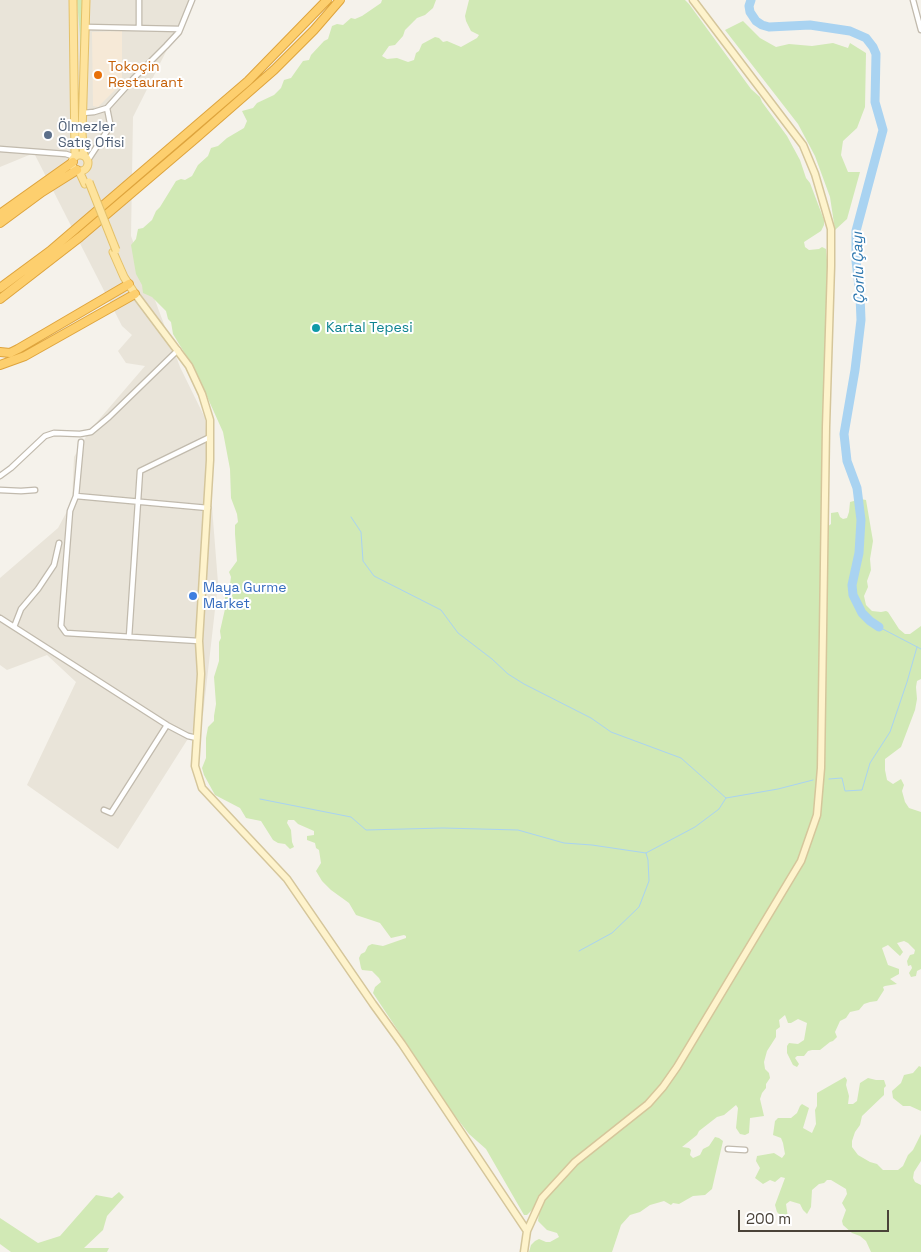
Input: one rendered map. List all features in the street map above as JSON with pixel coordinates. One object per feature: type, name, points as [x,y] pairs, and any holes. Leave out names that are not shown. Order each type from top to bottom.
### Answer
[{"type":"highway","points":[[0,288],[57,245],[248,81],[327,0]]},
{"type":"highway","points":[[0,299],[80,238],[266,76],[314,30],[340,0]]},
{"type":"highway","points":[[0,214],[74,160]]},
{"type":"highway","points":[[0,223],[42,192],[78,170]]},
{"type":"highway","points":[[0,284],[19,273]]},
{"type":"highway","points":[[0,305],[25,281]]},
{"type":"highway","points":[[0,352],[10,353],[18,349],[130,284]]},
{"type":"highway","points":[[0,365],[25,356],[135,294]]},
{"type":"main road","points":[[72,0],[74,167],[87,183],[135,294]]},
{"type":"main road","points":[[86,0],[82,140],[86,161],[87,183]]},
{"type":"main road","points":[[74,160],[79,155],[86,161]]},
{"type":"main road","points":[[78,170],[83,171],[86,161]]},
{"type":"street","points":[[139,0],[139,28]]},
{"type":"street","points":[[83,113],[107,108],[180,29],[192,0]]},
{"type":"street","points":[[524,1252],[526,1230],[542,1198],[575,1162],[648,1104],[672,1074],[801,861],[817,814],[820,768],[826,427],[832,266],[831,229],[815,174],[803,145],[692,0]]},
{"type":"street","points":[[913,0],[921,30]]},
{"type":"street","points":[[86,27],[180,29]]},
{"type":"street","points":[[86,161],[109,128],[107,108]]},
{"type":"street","points":[[0,149],[66,154],[74,160]]},
{"type":"street","points":[[135,294],[189,366],[202,394],[210,420],[208,508],[199,641],[201,674],[195,766],[202,788],[288,880],[402,1044],[526,1230]]},
{"type":"street","points":[[0,476],[45,436],[54,433],[80,434],[91,432],[178,350]]},
{"type":"street","points":[[129,637],[140,471],[210,437]]},
{"type":"street","points":[[81,442],[76,496],[70,511],[61,626],[66,633],[199,641]]},
{"type":"street","points":[[0,490],[35,490]]},
{"type":"street","points":[[76,496],[208,508]]},
{"type":"street","points":[[14,628],[20,609],[38,589],[54,565],[59,543]]},
{"type":"street","points":[[0,618],[167,724],[188,736],[197,738]]},
{"type":"street","points":[[104,810],[110,813],[167,724]]},
{"type":"street","points":[[728,1149],[745,1150]]},
{"type":"shaded area","points":[[0,0],[192,0],[133,117],[131,236],[180,367],[205,418],[218,583],[203,715],[118,849],[27,785],[76,682],[47,655],[7,670],[0,665],[0,578],[58,528],[72,502],[74,457],[90,430],[145,366],[126,363],[118,351],[132,335],[122,326],[34,153],[0,167]]},
{"type":"shaded area","points":[[122,31],[122,83],[98,107],[93,106],[92,32]]},
{"type":"green space","points":[[77,0],[83,0],[80,126],[80,36]]},
{"type":"green space","points":[[382,0],[436,0],[433,8],[425,15],[417,18],[405,30],[403,36],[395,45],[389,46],[382,56],[387,59],[397,58],[408,62],[414,60],[422,44],[435,37],[443,42],[447,41],[461,47],[477,38],[479,35],[471,31],[466,21],[465,16],[469,0],[685,0],[689,4],[751,89],[760,97],[787,136],[800,160],[824,220],[821,231],[804,242],[805,247],[809,250],[822,247],[826,249],[828,270],[829,291],[825,317],[827,330],[824,367],[826,375],[823,389],[823,463],[821,487],[823,525],[827,527],[831,524],[831,513],[838,512],[843,519],[847,518],[850,502],[861,499],[866,500],[873,541],[870,559],[871,570],[867,581],[868,587],[864,596],[866,605],[872,611],[888,612],[899,629],[905,634],[910,634],[921,626],[921,679],[917,681],[915,710],[901,747],[885,759],[885,770],[887,780],[893,784],[901,779],[904,785],[902,791],[905,802],[909,808],[921,812],[921,969],[917,971],[916,976],[911,977],[909,973],[912,968],[911,965],[908,966],[907,961],[910,955],[914,954],[915,950],[908,943],[904,941],[897,943],[903,952],[900,956],[888,945],[882,948],[888,965],[899,969],[899,974],[890,979],[897,984],[883,987],[884,990],[877,1001],[864,1004],[859,1010],[850,1012],[846,1018],[840,1021],[835,1032],[837,1037],[820,1050],[808,1051],[804,1056],[797,1056],[795,1058],[799,1064],[797,1067],[793,1065],[787,1053],[787,1046],[789,1043],[798,1044],[804,1040],[807,1023],[798,1019],[788,1023],[785,1015],[779,1020],[780,1027],[776,1030],[776,1037],[767,1051],[764,1062],[765,1069],[769,1073],[770,1078],[760,1099],[764,1116],[750,1118],[749,1133],[745,1135],[740,1134],[736,1128],[738,1108],[736,1105],[699,1131],[697,1135],[682,1147],[691,1150],[690,1155],[693,1158],[700,1155],[703,1149],[709,1146],[715,1137],[723,1141],[712,1189],[705,1195],[693,1196],[679,1204],[673,1203],[671,1205],[664,1201],[650,1205],[640,1212],[630,1215],[621,1225],[612,1252],[529,1252],[531,1245],[535,1241],[539,1239],[550,1242],[559,1237],[557,1233],[547,1230],[538,1221],[540,1206],[535,1207],[527,1215],[524,1215],[486,1149],[469,1134],[452,1112],[373,993],[375,987],[381,982],[379,978],[372,971],[362,970],[361,968],[359,958],[368,946],[372,944],[383,946],[406,938],[406,936],[391,938],[380,923],[356,915],[349,903],[322,881],[316,871],[321,863],[319,850],[316,848],[315,843],[307,840],[307,836],[314,835],[314,831],[298,824],[294,820],[288,820],[287,823],[291,830],[294,847],[290,849],[285,844],[278,843],[273,840],[261,821],[246,818],[240,808],[215,795],[202,768],[206,758],[208,727],[214,721],[216,704],[214,677],[219,661],[220,631],[225,609],[225,597],[229,591],[231,577],[229,572],[237,561],[235,525],[238,522],[237,514],[231,498],[230,469],[223,432],[196,372],[173,334],[171,322],[166,311],[152,297],[143,293],[142,285],[136,274],[131,245],[136,239],[138,229],[143,228],[152,220],[176,181],[185,180],[192,176],[198,165],[208,156],[211,148],[218,146],[244,128],[247,121],[242,111],[253,108],[257,103],[274,95],[281,88],[284,80],[291,78],[303,61],[309,60],[311,55],[328,39],[332,26],[337,24],[343,25],[351,18],[355,19],[362,16],[381,3]]},
{"type":"green space","points":[[743,21],[760,38],[776,47],[789,44],[812,46],[833,43],[848,48],[850,43],[866,53],[865,107],[857,128],[843,141],[841,155],[848,172],[860,172],[847,219],[835,230],[830,197],[815,156],[798,124],[725,30]]},
{"type":"green space","points":[[919,1066],[921,1067],[921,1111],[910,1106],[903,1106],[893,1098],[892,1091],[901,1083],[904,1075],[913,1073]]},
{"type":"green space","points":[[845,1077],[849,1096],[848,1104],[853,1104],[857,1101],[860,1083],[868,1078],[884,1080],[886,1086],[884,1088],[884,1095],[862,1116],[860,1125],[855,1132],[852,1147],[858,1155],[877,1164],[883,1170],[898,1170],[903,1166],[921,1134],[921,1161],[914,1172],[913,1178],[915,1182],[921,1185],[921,1252],[871,1252],[866,1241],[843,1225],[842,1221],[846,1210],[842,1203],[847,1194],[846,1189],[831,1180],[819,1184],[812,1190],[811,1207],[807,1214],[800,1204],[790,1201],[786,1204],[788,1218],[785,1220],[777,1212],[775,1205],[785,1178],[781,1177],[775,1182],[770,1180],[763,1184],[755,1178],[760,1168],[756,1161],[757,1156],[774,1153],[782,1158],[785,1154],[781,1138],[773,1135],[775,1121],[778,1118],[791,1118],[797,1113],[802,1104],[809,1108],[803,1128],[812,1133],[816,1124],[817,1093]]},
{"type":"green space","points":[[119,1192],[124,1197],[107,1216],[103,1230],[84,1248],[109,1248],[107,1252],[11,1252],[0,1244],[0,1218],[38,1243],[60,1236],[96,1195],[112,1198]]},
{"type":"waterway","name":"Çorlu Çayı","points":[[751,0],[750,12],[756,21],[762,25],[769,27],[810,25],[850,31],[866,38],[876,54],[875,102],[883,130],[856,231],[856,261],[861,320],[844,434],[847,461],[857,488],[861,520],[859,553],[852,585],[853,595],[862,613],[879,627]]},
{"type":"waterway","points":[[351,517],[361,532],[363,561],[374,576],[441,610],[458,633],[508,674],[524,684],[591,718],[611,732],[681,758],[726,798],[778,789],[813,780]]},
{"type":"waterway","points":[[879,627],[921,649]]},
{"type":"waterway","points":[[829,779],[842,778],[845,791],[862,790],[870,763],[890,732],[917,647]]},
{"type":"waterway","points":[[260,799],[351,817],[366,830],[443,828],[518,830],[564,843],[646,853],[695,827],[719,809],[726,798]]},
{"type":"waterway","points":[[579,951],[612,933],[639,907],[649,881],[646,853]]},
{"type":"place","name":"Tokoçin Restaurant","points":[[98,75]]},
{"type":"place","name":"Ölmezler Satış Ofisi","points":[[48,135]]},
{"type":"place","name":"Kartal Tepesi","points":[[316,328]]},
{"type":"place","name":"Maya Gurme Market","points":[[193,596]]}]
